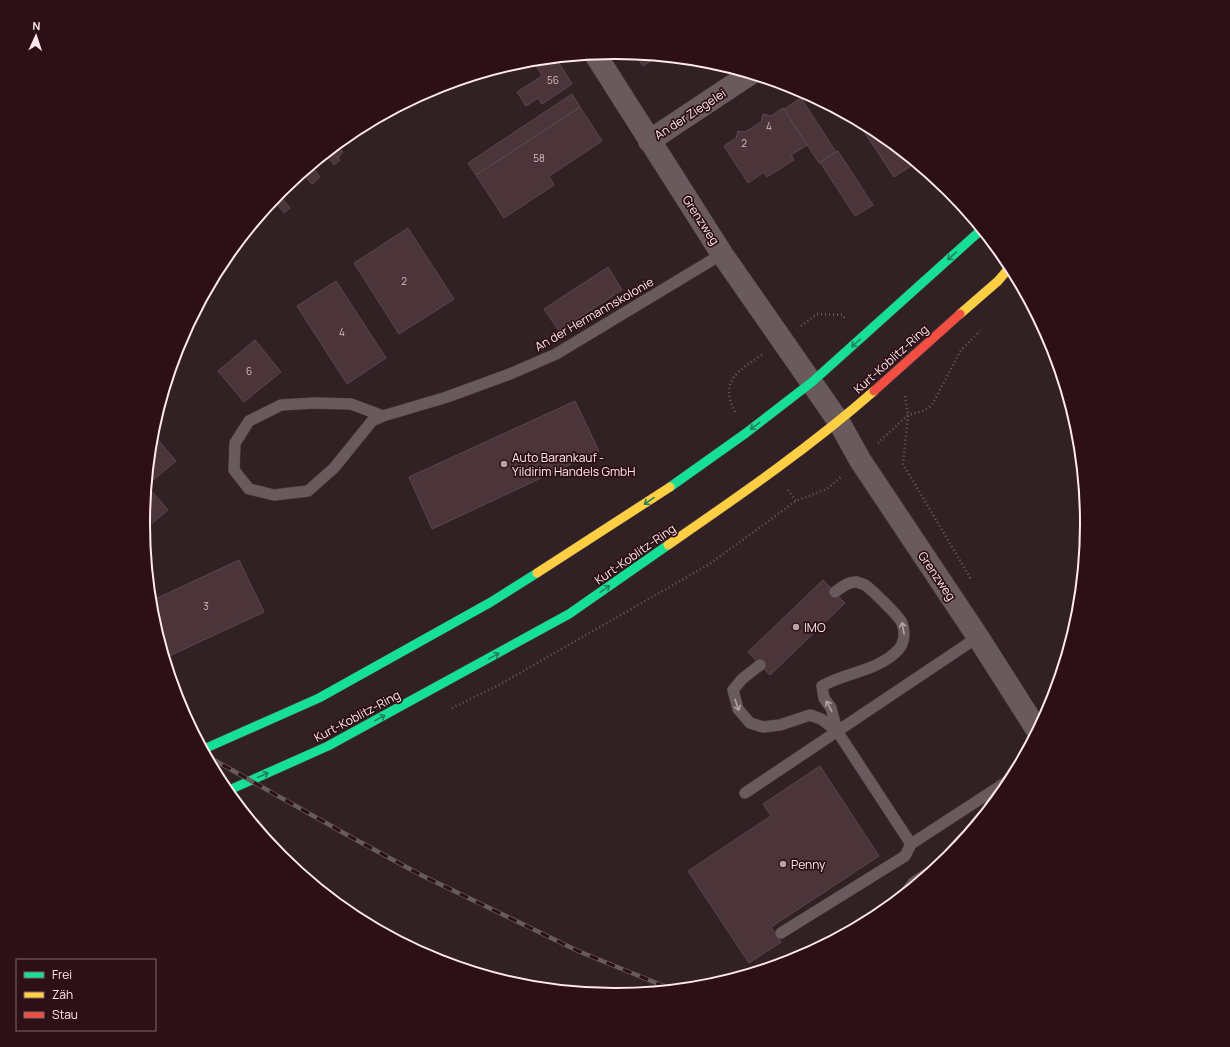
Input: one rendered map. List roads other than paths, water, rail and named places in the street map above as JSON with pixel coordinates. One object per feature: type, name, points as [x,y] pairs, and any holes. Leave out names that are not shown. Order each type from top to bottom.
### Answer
[{"type":"main road","points":[[208,747],[319,698],[491,602],[644,505],[812,382],[977,233]]},
{"type":"main road","name":"Kurt-Koblitz-Ring","points":[[233,788],[328,746],[568,614],[775,471],[838,422],[998,281],[1005,272]]},
{"type":"street","name":"Grenzweg","points":[[598,60],[722,254],[812,382],[860,460],[978,637],[1034,725]]},
{"type":"street","name":"An der Ziegelei","points":[[649,141],[744,78]]},
{"type":"lane","name":"An der Hermannskolonie","points":[[383,416],[351,404],[315,403],[281,405],[249,421],[235,443],[234,470],[249,489],[274,495],[308,491],[334,468],[372,421],[383,416],[447,397],[510,374],[556,354],[722,254]]},
{"type":"lane","points":[[835,592],[846,584],[855,582],[865,585],[901,621],[904,631],[903,642],[898,649],[882,661],[862,672],[833,680],[822,686],[824,698],[831,708],[837,731],[911,844]]},
{"type":"lane","points":[[745,793],[978,637]]},
{"type":"lane","points":[[760,665],[742,679],[733,690],[738,709],[750,723],[763,727],[780,725],[810,715],[821,719],[837,731]]},
{"type":"lane","points":[[781,933],[905,856],[911,844],[997,787]]},
{"type":"railway","points":[[216,761],[421,875],[578,951],[662,985]]},
{"type":"place","name":"Auto Barankauf - Yildirim Handels GmbH","points":[[504,464]]},
{"type":"place","name":"IMO","points":[[796,627]]},
{"type":"place","name":"Penny","points":[[783,864]]}]
